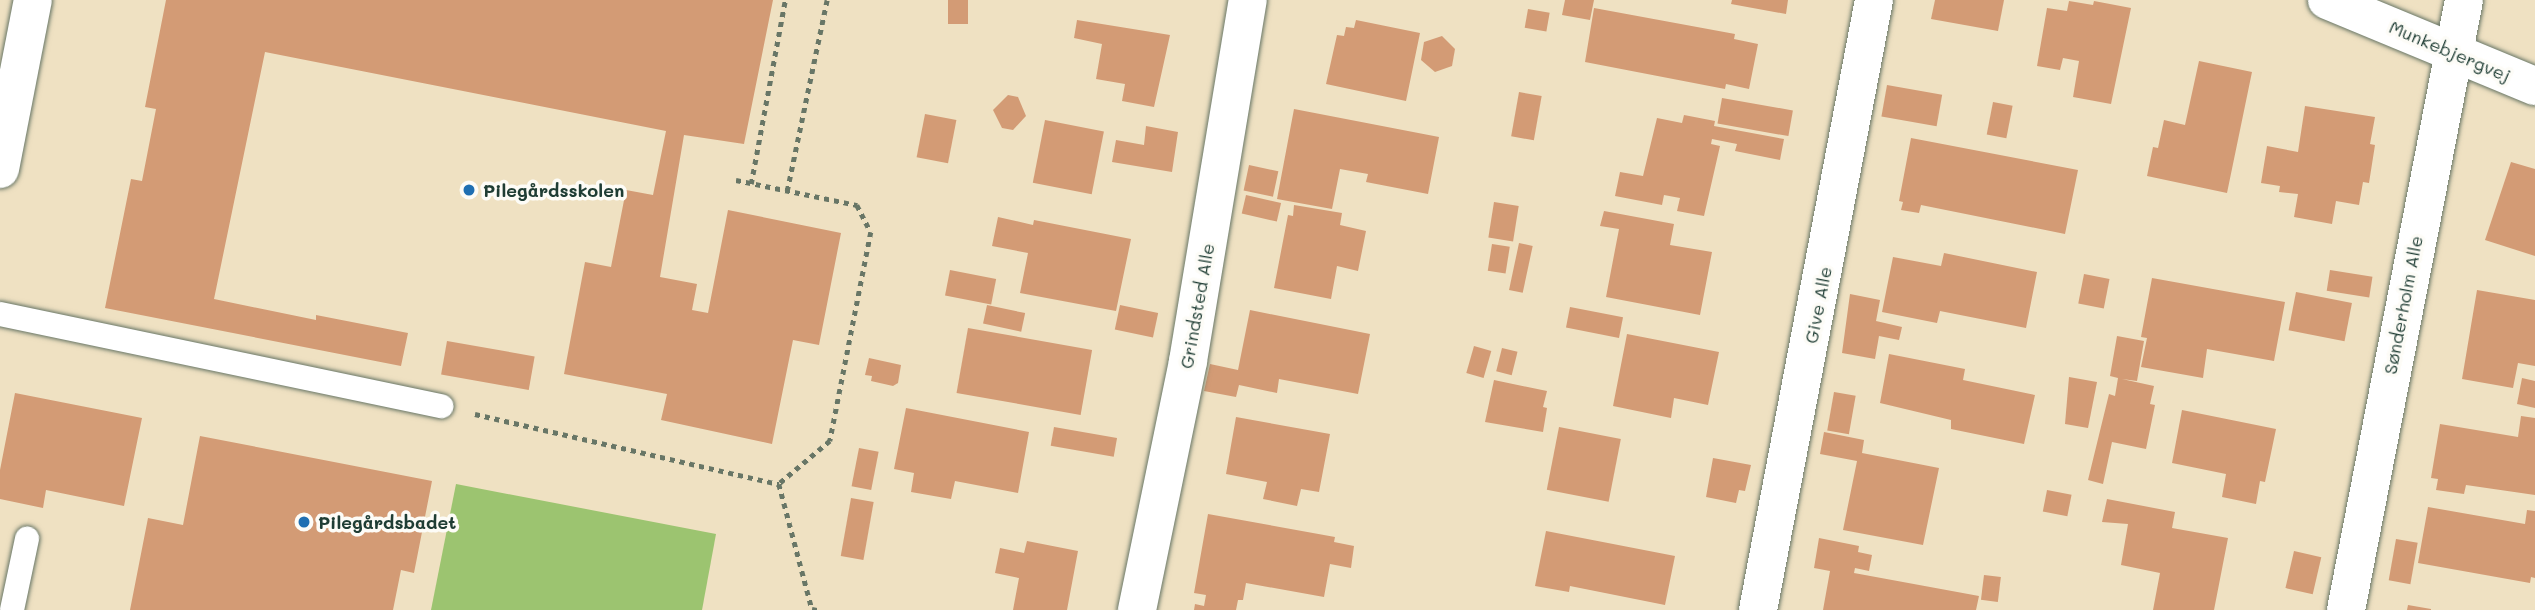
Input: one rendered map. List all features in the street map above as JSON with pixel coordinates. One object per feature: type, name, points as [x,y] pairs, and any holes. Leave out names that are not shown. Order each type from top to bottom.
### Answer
[{"type":"street","points":[[0,169],[33,0]]},
{"type":"street","name":"Grindsted Alle","points":[[1137,610],[1188,361],[1248,0]]},
{"type":"street","name":"Give Alle","points":[[1758,610],[1874,0]]},
{"type":"street","name":"Munkebjergvej","points":[[2327,0],[2535,86]]},
{"type":"street","name":"Sønderholm Alle","points":[[2346,610],[2451,50],[2463,0]]},
{"type":"lane","points":[[0,314],[443,407]]},
{"type":"lane","points":[[12,610],[26,538]]},
{"type":"path","points":[[751,184],[785,0]]},
{"type":"path","points":[[787,191],[827,0]]},
{"type":"path","points":[[736,180],[858,205],[871,232],[830,441],[779,484]]},
{"type":"path","points":[[443,407],[779,484]]},
{"type":"path","points":[[779,484],[812,609],[817,610]]},
{"type":"green space","points":[[456,484],[716,534],[702,610],[431,610]]},
{"type":"building","points":[[166,0],[773,0],[744,144],[684,135],[660,277],[697,284],[692,310],[708,313],[728,210],[841,233],[819,345],[793,340],[772,444],[661,420],[667,394],[564,374],[585,262],[611,267],[626,190],[653,195],[666,131],[265,52],[214,299],[316,320],[316,315],[408,333],[401,366],[105,308],[131,179],[142,181],[156,109],[145,107]]},
{"type":"building","points":[[948,0],[968,0],[968,24],[948,24]]},
{"type":"building","points":[[1565,0],[1594,0],[1590,20],[1562,15]]},
{"type":"building","points":[[1732,0],[1788,0],[1786,14],[1731,4]]},
{"type":"building","points":[[1935,0],[2004,0],[1998,31],[1931,19]]},
{"type":"building","points":[[2069,1],[2093,5],[2094,1],[2131,8],[2111,104],[2073,97],[2079,61],[2063,58],[2060,70],[2037,66],[2047,8],[2067,11]]},
{"type":"building","points":[[1594,8],[1735,34],[1734,39],[1758,44],[1749,89],[1726,84],[1725,89],[1585,62]]},
{"type":"building","points":[[1528,9],[1550,13],[1546,32],[1525,28]]},
{"type":"building","points":[[1077,20],[1170,35],[1154,107],[1122,101],[1125,84],[1096,79],[1102,44],[1074,38]]},
{"type":"building","points":[[1356,20],[1420,33],[1406,101],[1326,84],[1337,35],[1344,36],[1346,27],[1354,28]]},
{"type":"building","points":[[1442,36],[1455,49],[1452,66],[1435,72],[1421,60],[1424,42]]},
{"type":"building","points":[[2199,61],[2252,72],[2227,193],[2147,176],[2153,147],[2158,148],[2164,120],[2185,125]]},
{"type":"building","points":[[1887,85],[1942,95],[1937,126],[1881,117]]},
{"type":"building","points":[[1519,92],[1542,96],[1534,140],[1511,136]]},
{"type":"building","points":[[1008,95],[1018,97],[1026,116],[1013,130],[1002,128],[993,110]]},
{"type":"building","points":[[1722,98],[1793,111],[1788,136],[1717,124]]},
{"type":"building","points":[[1993,102],[2013,106],[2006,138],[1987,134]]},
{"type":"building","points":[[2305,106],[2375,117],[2370,144],[2375,145],[2369,183],[2363,182],[2359,205],[2336,201],[2332,224],[2294,217],[2298,194],[2279,192],[2280,186],[2261,183],[2267,146],[2298,152]]},
{"type":"building","points":[[1294,109],[1439,137],[1428,194],[1366,182],[1368,174],[1340,169],[1332,209],[1277,199]]},
{"type":"building","points":[[925,114],[956,120],[948,163],[917,157]]},
{"type":"building","points":[[1684,115],[1715,121],[1714,126],[1784,139],[1780,160],[1735,151],[1737,144],[1712,139],[1711,144],[1720,146],[1704,216],[1677,211],[1680,198],[1664,195],[1662,205],[1615,196],[1620,172],[1643,176],[1657,118],[1682,123]]},
{"type":"building","points":[[1045,120],[1104,131],[1092,194],[1033,183]]},
{"type":"building","points":[[1146,126],[1178,132],[1172,172],[1112,162],[1116,140],[1144,145]]},
{"type":"building","points":[[1911,138],[2078,170],[2065,234],[1921,205],[1919,213],[1901,210],[1903,202],[1899,201]]},
{"type":"building","points":[[2511,162],[2535,169],[2535,256],[2485,240]]},
{"type":"building","points":[[1249,165],[1278,171],[1273,197],[1244,190]]},
{"type":"building","points":[[1246,195],[1281,203],[1277,222],[1242,214]]},
{"type":"building","points":[[1494,202],[1519,206],[1513,241],[1488,238]]},
{"type":"building","points":[[1294,205],[1342,213],[1340,225],[1366,231],[1358,271],[1337,266],[1331,299],[1274,288],[1288,215],[1293,216]]},
{"type":"building","points":[[1604,211],[1674,224],[1670,245],[1712,252],[1700,315],[1606,297],[1619,229],[1600,226]]},
{"type":"building","points":[[998,217],[1033,225],[1034,220],[1131,239],[1116,311],[1020,293],[1028,253],[992,246]]},
{"type":"building","points":[[1519,243],[1533,246],[1523,293],[1509,290]]},
{"type":"building","points":[[1492,244],[1510,247],[1506,273],[1488,271]]},
{"type":"building","points":[[1944,253],[2037,272],[2026,328],[1940,311],[1937,323],[1882,312],[1893,257],[1941,266]]},
{"type":"building","points":[[950,270],[996,279],[991,304],[945,296]]},
{"type":"building","points":[[2330,270],[2372,277],[2369,297],[2327,291]]},
{"type":"building","points":[[2084,274],[2110,279],[2104,308],[2078,303]]},
{"type":"building","points":[[2152,278],[2285,302],[2274,361],[2207,349],[2203,378],[2141,367],[2147,338],[2141,337]]},
{"type":"building","points":[[2477,290],[2535,300],[2535,366],[2518,363],[2513,388],[2462,379]]},
{"type":"building","points":[[2296,292],[2352,303],[2345,341],[2289,330]]},
{"type":"building","points":[[1850,294],[1880,300],[1876,321],[1902,327],[1899,340],[1879,336],[1875,359],[1842,353]]},
{"type":"building","points":[[987,305],[1025,313],[1021,332],[983,324]]},
{"type":"building","points":[[1120,305],[1158,313],[1153,338],[1115,329]]},
{"type":"building","points":[[1570,307],[1623,317],[1619,338],[1566,328]]},
{"type":"building","points":[[1250,310],[1370,334],[1358,394],[1279,379],[1277,393],[1239,385],[1236,397],[1204,391],[1210,364],[1238,370]]},
{"type":"building","points":[[968,328],[1092,350],[1081,415],[957,393]]},
{"type":"building","points":[[1627,334],[1719,352],[1708,405],[1674,398],[1671,418],[1613,406]]},
{"type":"building","points":[[2117,336],[2144,341],[2137,381],[2122,379],[2154,386],[2150,404],[2155,405],[2146,449],[2112,442],[2103,484],[2088,480],[2109,394],[2115,396],[2118,378],[2110,376]]},
{"type":"building","points":[[447,341],[535,356],[529,390],[441,374]]},
{"type":"building","points":[[1474,346],[1491,351],[1484,378],[1466,373]]},
{"type":"building","points":[[1502,348],[1518,352],[1512,375],[1496,371]]},
{"type":"building","points":[[1889,354],[1965,369],[1963,380],[2035,395],[2024,444],[1951,429],[1951,420],[1880,403]]},
{"type":"building","points":[[869,358],[901,365],[898,383],[893,386],[871,381],[872,376],[865,375]]},
{"type":"building","points":[[2069,377],[2097,382],[2088,428],[2065,424]]},
{"type":"building","points":[[2522,378],[2535,381],[2535,408],[2517,404]]},
{"type":"building","points":[[1494,380],[1547,391],[1543,407],[1547,408],[1543,432],[1485,422]]},
{"type":"building","points":[[1834,392],[1856,396],[1849,434],[1827,430]]},
{"type":"building","points":[[15,393],[142,418],[124,506],[46,490],[43,508],[0,499],[0,470]]},
{"type":"building","points":[[906,408],[1029,432],[1018,493],[955,481],[951,499],[911,492],[914,473],[894,469]]},
{"type":"building","points":[[2182,410],[2276,429],[2265,482],[2260,481],[2256,504],[2222,497],[2226,474],[2172,463]]},
{"type":"building","points":[[2521,416],[2535,418],[2535,495],[2466,485],[2464,494],[2436,490],[2438,479],[2431,478],[2440,424],[2518,437]]},
{"type":"building","points":[[1236,417],[1330,434],[1319,492],[1301,489],[1297,506],[1263,499],[1267,482],[1226,474]]},
{"type":"building","points":[[1054,427],[1117,438],[1114,457],[1051,446]]},
{"type":"building","points":[[1559,427],[1621,439],[1609,502],[1547,490]]},
{"type":"building","points":[[1824,432],[1864,440],[1862,453],[1939,468],[1923,545],[1843,530],[1857,461],[1820,454]]},
{"type":"building","name":"Pilegårdsbadet","points":[[200,436],[432,481],[414,573],[401,570],[393,610],[130,610],[148,518],[183,525]]},
{"type":"building","points":[[859,448],[879,452],[871,490],[852,486]]},
{"type":"building","points":[[1713,458],[1751,465],[1745,491],[1739,490],[1736,503],[1706,497]]},
{"type":"building","points":[[2047,490],[2072,495],[2067,516],[2043,512]]},
{"type":"building","points":[[851,498],[874,502],[863,560],[841,556]]},
{"type":"building","points":[[2107,499],[2175,512],[2172,528],[2228,538],[2214,610],[2153,610],[2160,573],[2121,565],[2128,524],[2102,522]]},
{"type":"building","points":[[2428,507],[2525,524],[2527,510],[2535,511],[2535,578],[2531,577],[2530,583],[2418,563]]},
{"type":"building","points":[[1208,514],[1335,537],[1334,542],[1354,546],[1351,568],[1330,564],[1324,597],[1246,583],[1243,600],[1238,600],[1236,610],[1194,610],[1195,604],[1204,606],[1206,595],[1194,593]]},
{"type":"building","points":[[1546,531],[1675,556],[1665,605],[1570,586],[1569,592],[1535,586]]},
{"type":"building","points":[[1819,538],[1859,546],[1858,552],[1872,555],[1869,571],[1855,568],[1854,573],[1979,596],[1976,610],[1823,610],[1830,571],[1814,568]]},
{"type":"building","points":[[2396,539],[2418,543],[2410,584],[2389,580]]},
{"type":"building","points":[[1027,541],[1078,551],[1067,610],[1013,610],[1019,578],[995,573],[1000,548],[1024,553]]},
{"type":"building","points":[[2294,551],[2321,557],[2313,594],[2285,588]]},
{"type":"building","points":[[1984,575],[2001,577],[1998,602],[1981,600]]},
{"type":"building","points":[[2408,605],[2431,609],[2431,610],[2407,610]]},
{"type":"place","name":"Pilegårdsskolen","points":[[469,190]]},
{"type":"place","name":"Pilegårdsbadet","points":[[304,522]]}]
